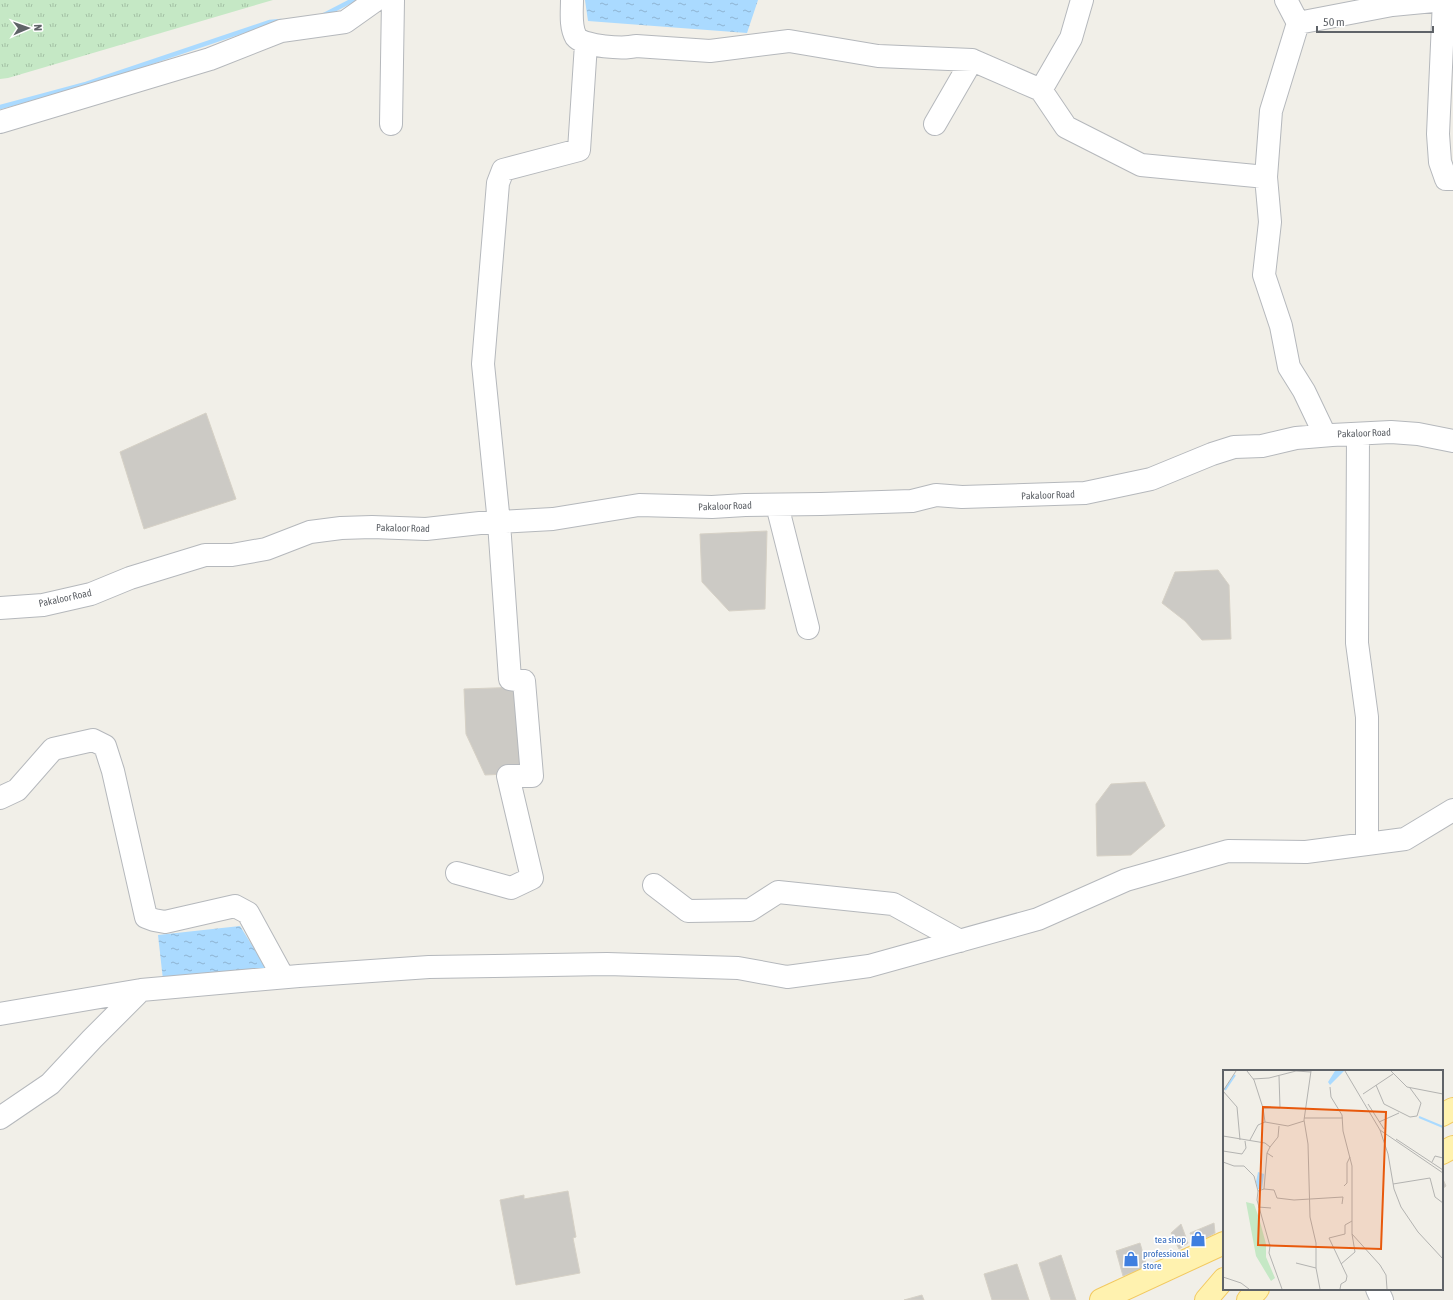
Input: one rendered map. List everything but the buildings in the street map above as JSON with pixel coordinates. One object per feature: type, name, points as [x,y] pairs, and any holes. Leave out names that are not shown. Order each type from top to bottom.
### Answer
[{"type":"main road","points":[[1443,1114],[1453,1109]]},
{"type":"main road","points":[[1443,1152],[1453,1147]]},
{"type":"main road","points":[[1101,1300],[1223,1243]]},
{"type":"main road","points":[[1206,1300],[1223,1279]]},
{"type":"main road","points":[[1248,1300],[1257,1290]]},
{"type":"street","points":[[0,122],[210,59],[281,31],[345,22],[376,0]]},
{"type":"street","points":[[391,124],[393,0]]},
{"type":"street","points":[[572,0],[572,24],[576,37],[585,43],[625,48],[636,46],[710,51],[789,41],[878,56],[972,60],[1040,90],[1066,127],[1141,165],[1266,177]]},
{"type":"street","points":[[1040,90],[1071,38],[1082,0]]},
{"type":"street","points":[[1286,0],[1298,24],[1271,111],[1266,177],[1270,222],[1264,275],[1281,326],[1289,367],[1304,391],[1325,435]]},
{"type":"street","points":[[1298,24],[1392,5],[1444,0],[1438,134],[1440,162],[1446,179],[1453,179]]},
{"type":"street","points":[[457,873],[511,888],[532,878],[508,776],[532,776],[524,681],[510,679],[499,523],[483,364],[498,184],[503,170],[579,150],[585,43]]},
{"type":"street","points":[[935,124],[972,60]]},
{"type":"street","name":"Pakaloor Road","points":[[0,608],[42,605],[90,594],[130,578],[205,555],[232,555],[266,549],[310,532],[341,528],[372,527],[426,529],[480,523],[553,520],[640,505],[712,507],[745,504],[778,505],[912,501],[936,495],[962,497],[1085,493],[1151,479],[1212,454],[1234,448],[1262,446],[1296,438],[1391,432],[1418,434],[1453,442]]},
{"type":"street","points":[[1358,434],[1357,643],[1367,717],[1367,844]]},
{"type":"street","points":[[778,505],[808,628]]},
{"type":"street","points":[[0,798],[17,790],[53,749],[93,740],[105,746],[113,771],[146,917],[165,922],[235,906],[248,913],[283,977]]},
{"type":"street","points":[[0,1014],[141,990],[283,977],[429,967],[607,964],[738,968],[787,977],[869,966],[1038,919],[1126,880],[1228,851],[1306,852],[1405,839],[1453,810]]},
{"type":"street","points":[[654,885],[688,911],[750,910],[778,892],[893,904],[960,941]]},
{"type":"street","points":[[0,1118],[50,1084],[141,990]]},
{"type":"street","points":[[1377,1290],[1382,1300]]},
{"type":"green space","points":[[0,0],[273,0],[8,78],[0,79]]},
{"type":"water","points":[[585,0],[758,0],[747,33],[588,21]]},
{"type":"water","points":[[240,926],[267,969],[163,980],[158,935]]},
{"type":"waterway","points":[[324,15],[353,0]]},
{"type":"waterway","points":[[0,107],[86,84],[270,22],[281,21]]},
{"type":"place","name":"tea shop","points":[[1198,1239]]},
{"type":"place","name":"professional store","points":[[1131,1259]]}]
